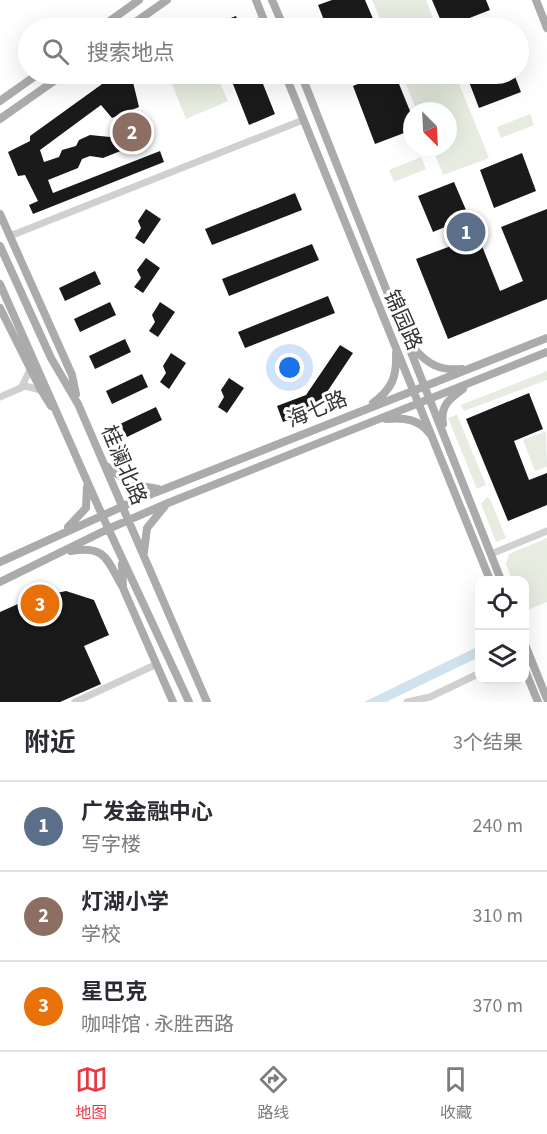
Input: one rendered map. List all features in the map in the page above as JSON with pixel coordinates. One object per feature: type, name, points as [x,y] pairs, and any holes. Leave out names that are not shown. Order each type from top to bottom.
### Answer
[{"type":"main road","points":[[114,18],[138,0]]},
{"type":"main road","points":[[141,18],[167,0]]},
{"type":"main road","points":[[256,0],[263,18]]},
{"type":"main road","points":[[272,0],[280,18]]},
{"type":"main road","points":[[536,0],[547,27]]},
{"type":"main road","points":[[0,101],[24,84]]},
{"type":"main road","points":[[0,119],[50,84]]},
{"type":"main road","name":"锦园路","points":[[289,84],[488,576]]},
{"type":"main road","name":"锦园路","points":[[306,84],[499,576]]},
{"type":"main road","points":[[0,214],[72,375],[78,404]]},
{"type":"main road","name":"桂澜北路","points":[[0,246],[51,358],[78,404],[207,702]]},
{"type":"main road","name":"桂澜北路","points":[[0,284],[121,558],[189,702]]},
{"type":"main road","points":[[7,299],[13,330]]},
{"type":"main road","points":[[0,308],[41,390],[59,417]]},
{"type":"main road","name":"海七路","points":[[0,562],[162,490],[547,338]]},
{"type":"main road","points":[[408,342],[430,365],[441,369],[469,369]]},
{"type":"main road","points":[[366,409],[392,386],[396,366],[396,347]]},
{"type":"main road","points":[[0,582],[108,529],[168,503],[547,352]]},
{"type":"main road","points":[[445,436],[442,413],[445,404],[473,381]]},
{"type":"main road","points":[[371,422],[400,417],[409,419],[426,428],[435,441]]},
{"type":"main road","points":[[105,466],[131,484],[162,490]]},
{"type":"main road","points":[[55,537],[74,522],[86,508],[88,496],[85,478]]},
{"type":"main road","points":[[143,556],[147,528],[168,503]]},
{"type":"main road","points":[[62,552],[96,549],[103,553],[123,588],[173,702]]},
{"type":"main road","points":[[121,558],[123,588]]},
{"type":"main road","points":[[529,652],[547,699]]},
{"type":"main road","points":[[529,678],[538,702]]},
{"type":"street","points":[[10,236],[303,120]]},
{"type":"street","points":[[21,387],[30,368]]},
{"type":"street","points":[[0,397],[21,387],[28,386],[41,390]]},
{"type":"street","points":[[490,554],[547,531]]},
{"type":"street","points":[[75,702],[155,665]]},
{"type":"street","points":[[407,702],[430,697],[475,675]]},
{"type":"shaded area","points":[[372,0],[426,0],[433,18],[380,18]]},
{"type":"shaded area","points":[[172,84],[220,84],[228,101],[186,119]]},
{"type":"shaded area","points":[[406,84],[459,84],[489,158],[443,175],[436,156],[457,156],[457,102],[413,102]]},
{"type":"shaded area","points":[[530,114],[534,125],[501,138],[497,127]]},
{"type":"shaded area","points":[[421,157],[426,169],[394,182],[389,170]]},
{"type":"shaded area","points":[[547,371],[547,380],[464,411],[461,405]]},
{"type":"shaded area","points":[[457,415],[486,485],[477,489],[448,418]]},
{"type":"shaded area","points":[[546,431],[547,467],[535,471],[523,440]]},
{"type":"shaded area","points":[[487,497],[490,499],[506,538],[496,542],[481,504]]},
{"type":"shaded area","points":[[547,538],[547,602],[529,609],[529,576],[510,576],[506,564],[509,554]]},
{"type":"water","points":[[475,648],[475,659],[386,702],[364,702]]},
{"type":"building","points":[[332,0],[365,0],[373,18],[323,18],[318,5]]},
{"type":"building","points":[[432,0],[486,0],[490,10],[470,18],[440,18]]},
{"type":"building","points":[[102,84],[133,84],[139,107],[112,118],[101,105],[40,150],[44,162],[59,157],[62,150],[76,146],[79,140],[90,135],[110,137],[148,124],[153,138],[103,158],[90,156],[82,159],[78,168],[48,180],[53,193],[160,151],[164,162],[33,214],[29,205],[38,201],[25,175],[18,176],[8,152],[30,141],[30,136]]},
{"type":"building","points":[[233,84],[263,84],[275,114],[249,125]]},
{"type":"building","points":[[399,84],[406,102],[403,102],[403,133],[375,144],[353,86]]},
{"type":"building","points":[[470,84],[518,84],[521,92],[479,108]]},
{"type":"building","points":[[522,153],[536,191],[494,208],[480,170]]},
{"type":"building","points":[[454,182],[469,217],[433,232],[418,196]]},
{"type":"building","points":[[295,193],[302,210],[212,245],[205,229]]},
{"type":"building","points":[[146,209],[161,219],[144,244],[135,238],[141,228],[138,221]]},
{"type":"building","points":[[547,209],[547,299],[448,339],[416,259],[478,236],[500,291],[523,281],[501,227]]},
{"type":"building","points":[[312,244],[319,260],[229,296],[222,279]]},
{"type":"building","points":[[146,258],[160,268],[143,293],[134,287],[141,278],[137,270]]},
{"type":"building","points":[[95,271],[101,284],[65,301],[59,288]]},
{"type":"building","points":[[328,296],[335,313],[245,348],[238,332]]},
{"type":"building","points":[[110,302],[116,315],[80,332],[74,319]]},
{"type":"building","points":[[160,302],[175,312],[158,337],[149,331],[155,322],[152,315]]},
{"type":"building","points":[[125,339],[131,352],[95,369],[89,356]]},
{"type":"building","points":[[340,345],[353,353],[315,410],[283,422],[277,406],[306,395]]},
{"type":"building","points":[[171,353],[186,363],[169,389],[160,382],[166,373],[163,366]]},
{"type":"building","points":[[142,374],[148,387],[112,404],[106,391]]},
{"type":"building","points":[[229,378],[244,388],[227,413],[218,407],[224,397],[221,390]]},
{"type":"building","points":[[529,393],[543,429],[514,441],[529,480],[547,473],[547,505],[508,521],[466,419]]},
{"type":"building","points":[[156,407],[162,420],[127,437],[120,424]]},
{"type":"building","points":[[66,591],[94,600],[109,635],[84,646],[101,684],[60,702],[0,702],[0,612],[29,599]]},
{"type":"place","name":"灯湖小学","points":[[132,132]]},
{"type":"place","name":"广发金融中心","points":[[466,232]]},
{"type":"place","name":"星巴克","points":[[40,604]]}]
